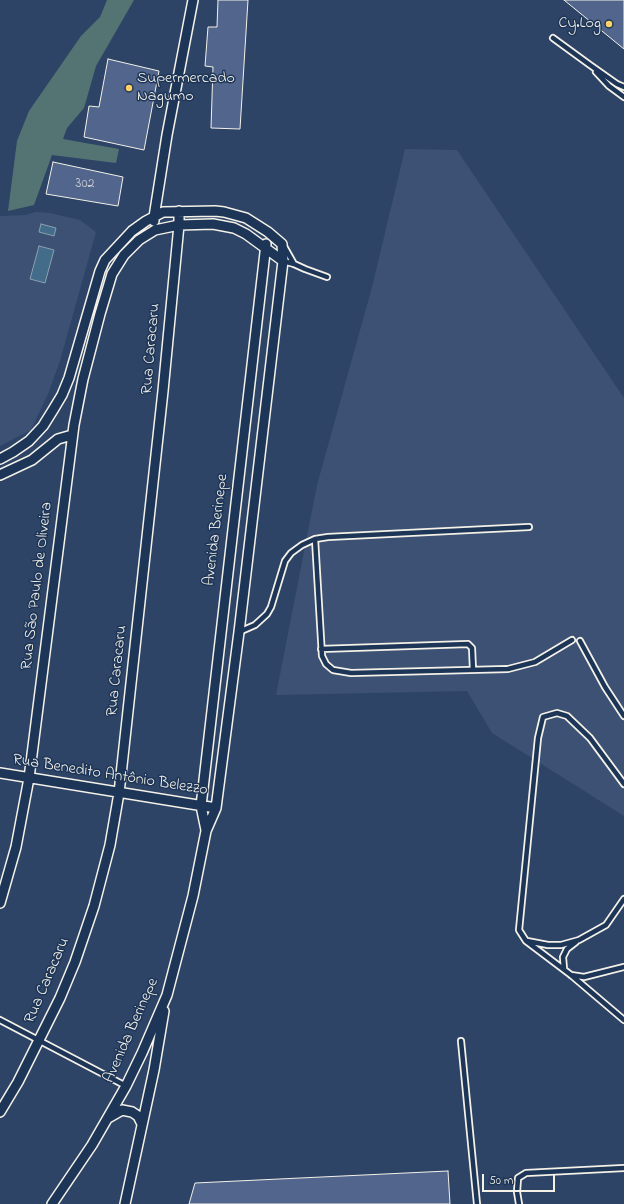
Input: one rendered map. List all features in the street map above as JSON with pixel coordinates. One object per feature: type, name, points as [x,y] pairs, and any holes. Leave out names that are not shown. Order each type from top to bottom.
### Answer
[{"type":"street","points":[[156,230],[154,216],[167,136],[193,0]]},
{"type":"street","name":"Rua Caracaru","points":[[0,1112],[40,1040],[75,962],[94,906],[110,845],[119,793],[162,399],[179,225],[179,211]]},
{"type":"street","points":[[0,459],[29,441],[47,421],[69,378],[92,294],[100,271],[105,260],[132,231],[154,216],[163,212],[224,212],[246,218],[268,232],[282,244]]},
{"type":"street","name":"Rua São Paulo de Oliveira","points":[[0,903],[16,847],[29,778],[72,435],[85,372],[112,274],[124,255],[139,240],[156,230],[179,225],[213,224],[234,228],[246,234],[283,261]]},
{"type":"street","name":"Avenida Berinepe","points":[[206,831],[201,806],[265,247],[268,232]]},
{"type":"street","name":"Avenida Berinepe","points":[[52,1204],[88,1151],[126,1086],[167,995],[194,896],[206,831],[216,808],[239,632],[283,261],[282,244]]},
{"type":"street","points":[[0,476],[32,460],[58,439],[72,435]]},
{"type":"street","name":"Rua Benedito Antônio Belezzo","points":[[0,773],[216,808]]},
{"type":"street","points":[[125,1204],[154,1070],[167,995]]},
{"type":"street","points":[[106,1120],[122,1110],[132,1112],[138,1116],[142,1124]]},
{"type":"lane","points":[[553,38],[590,66],[624,87]]},
{"type":"lane","points":[[590,66],[609,86],[624,97]]},
{"type":"lane","points":[[282,244],[294,264]]},
{"type":"lane","points":[[283,261],[327,277]]},
{"type":"lane","points":[[239,632],[255,625],[267,614],[271,607],[285,561],[291,553],[302,545],[315,539],[328,537],[529,527]]},
{"type":"lane","points":[[315,539],[321,649],[322,656],[326,664],[333,670],[351,673],[508,669],[536,662],[572,640]]},
{"type":"lane","points":[[580,642],[605,687],[624,716]]},
{"type":"lane","points":[[321,649],[468,644],[472,648],[472,670]]},
{"type":"lane","points":[[624,784],[590,738],[567,716],[557,713],[543,717],[538,738],[519,930],[526,940],[564,969],[624,1020]]},
{"type":"lane","points":[[564,969],[563,957],[567,949],[579,940],[606,925],[624,899]]},
{"type":"lane","points":[[526,940],[548,945],[561,945],[579,940]]},
{"type":"lane","points":[[571,975],[584,977],[624,967]]},
{"type":"lane","points":[[0,1020],[126,1086]]},
{"type":"lane","points":[[461,1041],[477,1204]]},
{"type":"lane","points":[[518,1204],[518,1178],[526,1173],[624,1168]]},
{"type":"shaded area","points":[[405,149],[457,150],[624,398],[624,816],[492,733],[467,691],[276,695],[317,485],[372,287]]},
{"type":"shaded area","points":[[36,212],[50,213],[80,220],[96,232],[60,361],[48,394],[31,430],[0,446],[0,216],[25,215]]},
{"type":"shaded area","points":[[41,224],[56,228],[54,236],[39,232]]},
{"type":"shaded area","points":[[39,246],[54,250],[45,283],[30,279]]},
{"type":"green space","points":[[107,0],[134,0],[96,66],[84,108],[67,128],[63,139],[119,149],[116,163],[52,155],[34,205],[8,211],[17,141],[29,111],[81,36],[100,17]]},
{"type":"building","points":[[218,0],[248,0],[240,129],[211,128],[213,67],[205,66],[208,27],[217,27]]},
{"type":"building","name":"Cy.Log","points":[[564,0],[624,0],[624,49]]},
{"type":"building","name":"Supermercado Nagumo","points":[[108,59],[159,71],[144,150],[84,137],[89,106],[99,107]]},
{"type":"building","points":[[53,162],[123,177],[118,206],[46,194]]},
{"type":"building","points":[[448,1171],[450,1204],[189,1204],[195,1183]]},
{"type":"place","name":"Cy.Log","points":[[609,24]]},
{"type":"place","name":"Supermercado Nagumo","points":[[129,88]]}]
